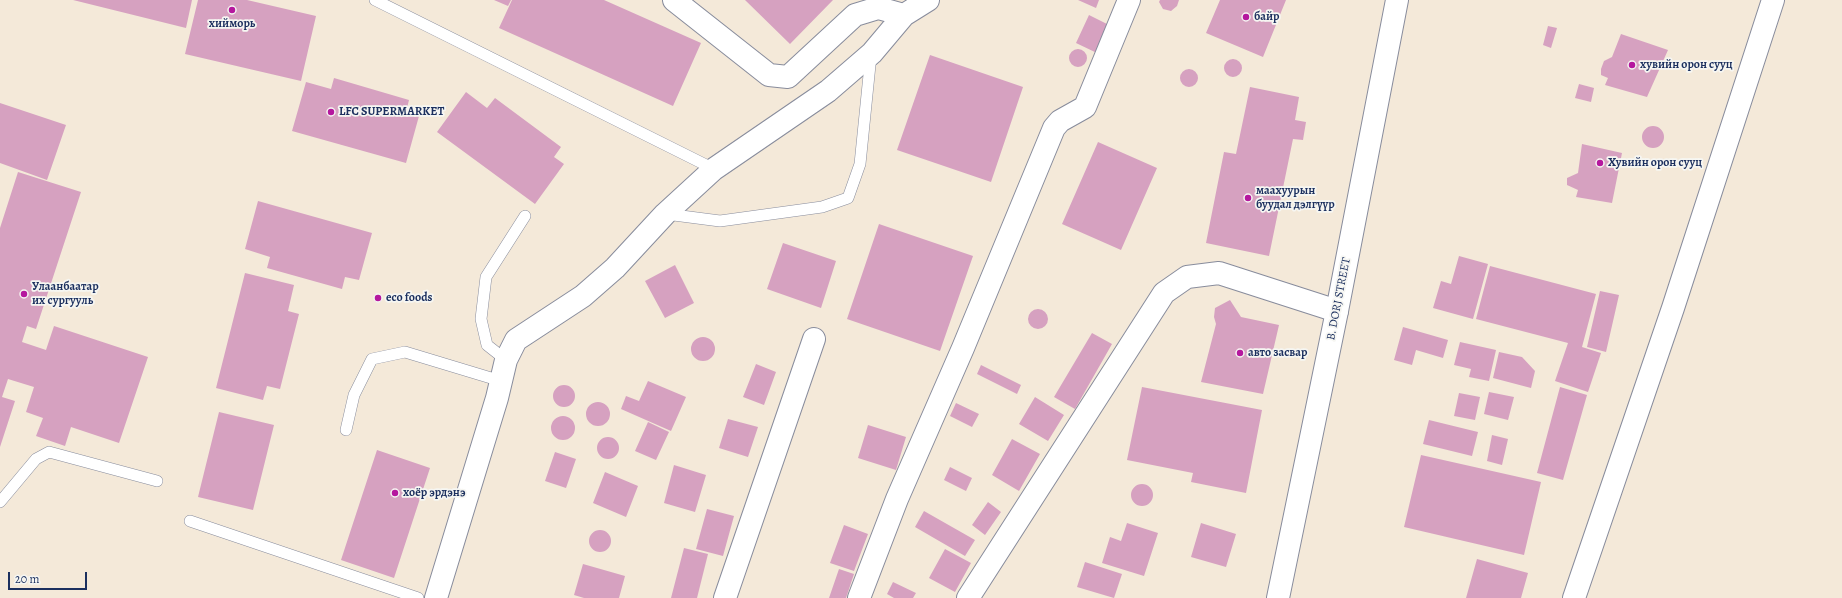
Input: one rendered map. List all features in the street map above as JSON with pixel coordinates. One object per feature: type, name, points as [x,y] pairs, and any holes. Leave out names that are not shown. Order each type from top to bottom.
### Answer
[{"type":"street","points":[[674,0],[769,75],[788,77],[855,15],[878,8],[904,15]]},
{"type":"street","points":[[436,598],[506,360],[516,340],[583,296],[615,268],[665,214],[714,169],[828,91],[872,53],[904,15],[928,0]]},
{"type":"street","points":[[859,598],[897,499],[963,348],[1054,128],[1060,121],[1085,107],[1129,0]]},
{"type":"street","name":"B. DORJ STREET","points":[[1278,598],[1337,311],[1397,0]]},
{"type":"street","points":[[1574,598],[1676,301],[1773,0]]},
{"type":"street","points":[[968,598],[1164,293],[1188,277],[1219,273],[1337,311]]},
{"type":"street","points":[[725,598],[814,338]]},
{"type":"lane","points":[[375,0],[714,169]]},
{"type":"lane","points":[[665,214],[720,221],[822,207],[848,198],[860,164],[872,53]]},
{"type":"lane","points":[[506,360],[487,345],[481,320],[486,277],[525,216]]},
{"type":"lane","points":[[346,430],[354,395],[372,359],[405,352],[501,381]]},
{"type":"lane","points":[[0,502],[36,459],[49,452],[157,481]]},
{"type":"lane","points":[[190,521],[418,598]]},
{"type":"building","points":[[73,0],[192,0],[186,28]]},
{"type":"building","points":[[198,0],[247,0],[316,16],[301,81],[185,54]]},
{"type":"building","points":[[494,0],[511,0],[508,6]]},
{"type":"building","points":[[512,0],[604,0],[701,43],[673,106],[499,28]]},
{"type":"building","points":[[745,0],[833,0],[790,44]]},
{"type":"building","points":[[1078,0],[1099,0],[1096,8]]},
{"type":"building","points":[[1160,0],[1179,0],[1177,6],[1171,11],[1163,9],[1159,2]]},
{"type":"building","name":"байр","points":[[1220,0],[1286,0],[1263,57],[1206,33]]},
{"type":"building","points":[[1089,15],[1111,26],[1099,54],[1076,43]]},
{"type":"building","points":[[1548,26],[1557,28],[1551,48],[1543,45]]},
{"type":"building","name":"хувийн орон сууц","points":[[1621,34],[1668,50],[1647,97],[1605,85],[1608,78],[1601,75],[1601,69],[1604,61],[1612,57]]},
{"type":"building","points":[[1078,49],[1084,52],[1087,58],[1084,64],[1078,67],[1072,64],[1069,58],[1072,52]]},
{"type":"building","points":[[930,55],[1023,87],[991,182],[897,150]]},
{"type":"building","points":[[1229,59],[1237,59],[1242,64],[1240,75],[1237,77],[1229,77],[1224,72],[1224,64]]},
{"type":"building","points":[[1189,69],[1195,72],[1198,78],[1195,84],[1189,87],[1183,84],[1180,78],[1183,72]]},
{"type":"building","points":[[334,78],[409,100],[406,112],[419,116],[406,163],[292,131],[306,82],[331,89]]},
{"type":"building","points":[[1579,84],[1594,88],[1591,102],[1575,98]]},
{"type":"building","name":"маахуурын буудал дэлгүүр","points":[[1250,87],[1299,97],[1295,120],[1306,122],[1303,140],[1293,139],[1269,256],[1206,243],[1224,152],[1236,154]]},
{"type":"building","points":[[466,92],[487,108],[495,98],[561,147],[554,157],[564,164],[535,204],[437,132]]},
{"type":"building","points":[[0,103],[66,125],[47,180],[0,163]]},
{"type":"building","points":[[1653,126],[1661,129],[1664,137],[1661,145],[1653,148],[1645,145],[1642,137],[1645,129]]},
{"type":"building","points":[[1098,142],[1157,168],[1121,250],[1062,224]]},
{"type":"building","name":"Хувийн орон сууц","points":[[1582,144],[1622,153],[1612,203],[1576,197],[1578,190],[1567,185],[1567,178],[1578,173]]},
{"type":"building","name":"Улаанбаатар их сургууль","points":[[18,172],[81,192],[36,329],[27,326],[22,342],[46,350],[54,326],[148,357],[119,443],[71,427],[65,446],[36,436],[43,418],[26,412],[34,387],[8,379],[2,397],[15,401],[0,447],[0,228]]},
{"type":"building","points":[[258,201],[372,233],[359,280],[345,277],[342,289],[267,268],[270,257],[245,249]]},
{"type":"building","points":[[879,224],[973,256],[940,351],[847,319]]},
{"type":"building","points":[[783,243],[836,261],[821,308],[767,289]]},
{"type":"building","points":[[1459,256],[1488,264],[1473,319],[1433,308],[1441,281],[1451,284]]},
{"type":"building","points":[[675,265],[694,303],[665,318],[645,281]]},
{"type":"building","points":[[1490,266],[1596,294],[1582,347],[1601,353],[1588,392],[1555,381],[1568,343],[1476,319]]},
{"type":"building","points":[[245,273],[294,285],[288,311],[299,314],[280,389],[267,386],[263,400],[216,388]]},
{"type":"building","points":[[1600,291],[1619,295],[1606,352],[1587,347]]},
{"type":"building","name":"авто засвар","points":[[1230,300],[1241,317],[1279,325],[1263,394],[1201,382],[1216,324],[1214,317],[1215,308]]},
{"type":"building","points":[[1038,309],[1045,312],[1048,319],[1045,326],[1038,329],[1031,326],[1028,319],[1031,312]]},
{"type":"building","points":[[1403,327],[1448,340],[1443,358],[1416,350],[1412,365],[1394,360]]},
{"type":"building","points":[[1092,333],[1112,344],[1075,409],[1054,397]]},
{"type":"building","points":[[703,337],[711,341],[715,349],[711,357],[703,361],[695,357],[691,349],[695,341]]},
{"type":"building","points":[[1460,342],[1496,350],[1489,381],[1469,377],[1471,369],[1454,365]]},
{"type":"building","points":[[1499,352],[1522,357],[1535,371],[1531,388],[1493,378]]},
{"type":"building","points":[[756,364],[776,372],[764,405],[743,397]]},
{"type":"building","points":[[981,365],[1021,385],[1017,394],[977,374]]},
{"type":"building","points":[[648,381],[686,397],[671,431],[621,409],[626,396],[639,401]]},
{"type":"building","points":[[560,385],[568,385],[575,392],[575,400],[568,407],[560,407],[553,400],[553,392]]},
{"type":"building","points":[[1142,387],[1262,410],[1246,493],[1191,482],[1193,473],[1127,460]]},
{"type":"building","points":[[1560,387],[1587,395],[1563,480],[1537,473]]},
{"type":"building","points":[[1489,392],[1514,397],[1508,420],[1484,414]]},
{"type":"building","points":[[1459,393],[1480,397],[1475,420],[1454,416]]},
{"type":"building","points":[[1035,397],[1064,415],[1048,441],[1019,424]]},
{"type":"building","points":[[598,402],[603,403],[609,409],[609,419],[603,425],[598,426],[593,425],[587,419],[586,414],[587,409],[593,403]]},
{"type":"building","points":[[956,403],[979,414],[972,427],[950,416]]},
{"type":"building","points":[[219,412],[274,425],[253,510],[198,497]]},
{"type":"building","points":[[563,416],[571,420],[575,428],[571,436],[563,440],[555,436],[551,428],[555,420]]},
{"type":"building","points":[[728,419],[758,427],[748,457],[719,448]]},
{"type":"building","points":[[1429,420],[1478,432],[1472,456],[1423,444]]},
{"type":"building","points":[[648,422],[669,432],[656,460],[635,451]]},
{"type":"building","points":[[868,425],[906,437],[896,470],[858,458]]},
{"type":"building","points":[[1492,435],[1508,439],[1502,465],[1487,461]]},
{"type":"building","points":[[604,437],[612,437],[619,444],[619,452],[612,459],[604,459],[597,452],[597,444]]},
{"type":"building","points":[[1012,439],[1040,454],[1019,491],[992,475]]},
{"type":"building","points":[[377,450],[430,468],[394,578],[341,560]]},
{"type":"building","points":[[555,452],[576,459],[566,488],[545,481]]},
{"type":"building","points":[[1421,455],[1541,482],[1524,555],[1404,527]]},
{"type":"building","points":[[674,465],[706,475],[695,512],[664,503]]},
{"type":"building","points":[[950,467],[972,478],[966,491],[944,480]]},
{"type":"building","points":[[605,472],[638,486],[626,517],[593,503]]},
{"type":"building","points":[[1142,484],[1150,487],[1153,495],[1150,503],[1142,506],[1134,503],[1131,495],[1134,487]]},
{"type":"building","points":[[988,502],[1001,512],[985,535],[972,525]]},
{"type":"building","points":[[707,509],[734,516],[723,556],[696,549]]},
{"type":"building","points":[[924,511],[975,540],[965,556],[915,527]]},
{"type":"building","points":[[1127,523],[1158,533],[1144,576],[1102,563],[1110,537],[1121,541]]},
{"type":"building","points":[[1201,523],[1236,534],[1226,567],[1191,557]]},
{"type":"building","points":[[844,525],[868,534],[854,571],[830,563]]},
{"type":"building","points":[[596,530],[604,530],[611,537],[611,545],[604,552],[596,552],[589,545],[589,537]]},
{"type":"building","points":[[684,548],[708,554],[697,598],[671,598]]},
{"type":"building","points":[[945,549],[971,563],[955,592],[929,578]]},
{"type":"building","points":[[1477,559],[1528,573],[1521,598],[1466,598]]},
{"type":"building","points":[[1085,562],[1122,574],[1114,598],[1077,587]]},
{"type":"building","points":[[583,564],[625,576],[619,598],[584,598],[574,595]]},
{"type":"building","points":[[839,569],[854,574],[846,598],[829,598]]},
{"type":"building","points":[[893,582],[916,593],[913,598],[894,598],[887,594]]},
{"type":"place","name":"хийморь","points":[[232,10]]},
{"type":"place","name":"байр","points":[[1246,17]]},
{"type":"place","name":"хувийн орон сууц","points":[[1632,65]]},
{"type":"place","name":"LFC SUPERMARKET","points":[[331,112]]},
{"type":"place","name":"Хувийн орон сууц","points":[[1600,163]]},
{"type":"place","name":"маахуурын буудал дэлгүүр","points":[[1248,198]]},
{"type":"place","name":"Улаанбаатар их сургууль","points":[[24,294]]},
{"type":"place","name":"eco foods","points":[[378,298]]},
{"type":"place","name":"авто засвар","points":[[1240,353]]},
{"type":"place","name":"хоёр эрдэнэ","points":[[395,493]]}]
